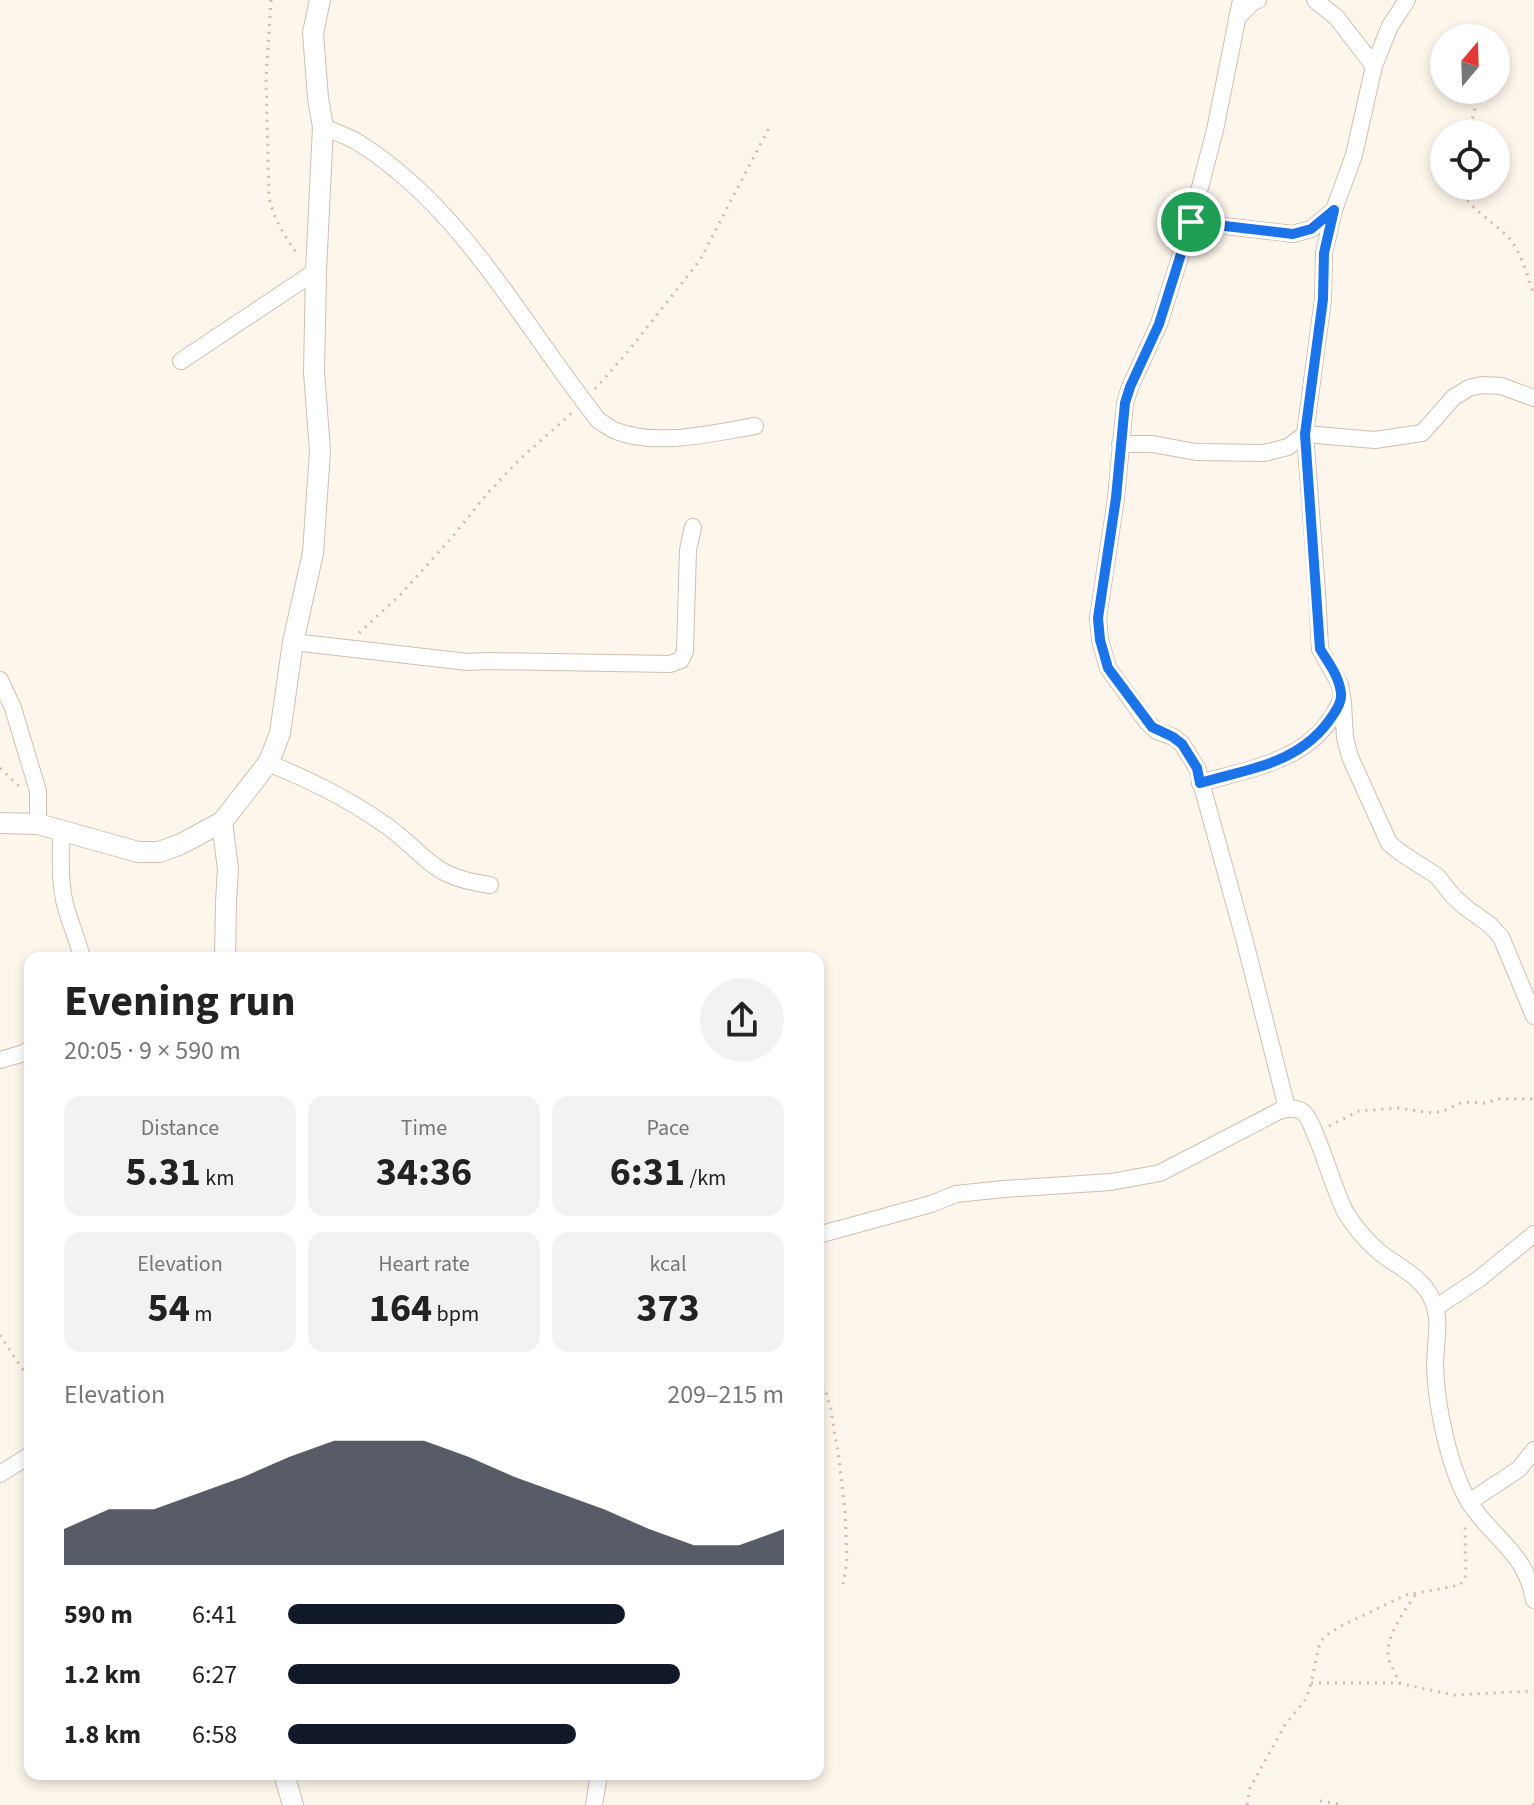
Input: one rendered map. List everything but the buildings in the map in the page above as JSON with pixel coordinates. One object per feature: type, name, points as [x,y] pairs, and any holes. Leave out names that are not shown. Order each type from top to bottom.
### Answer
[{"type":"street","points":[[0,823],[38,824],[138,852],[159,852],[222,822],[268,763],[280,733],[293,642],[313,553],[320,451],[314,372],[314,272],[323,127],[313,33],[320,0]]},
{"type":"street","points":[[1241,0],[1215,130],[1191,222],[1159,324],[1125,403],[1116,498],[1098,618],[1105,661],[1114,677],[1152,727],[1182,744],[1197,768],[1287,1108]]},
{"type":"street","points":[[1237,18],[1258,0]]},
{"type":"street","points":[[1315,0],[1337,18],[1374,66]]},
{"type":"street","points":[[1407,0],[1390,26],[1374,66],[1354,155],[1334,210],[1324,253],[1323,299],[1305,434],[1320,649],[1335,675],[1342,697],[1345,738],[1350,757],[1389,843],[1437,876],[1452,895],[1501,937],[1534,1016]]},
{"type":"street","points":[[323,127],[361,143],[425,194],[471,246],[599,421],[615,431],[649,438],[701,435],[755,426]]},
{"type":"street","points":[[1191,222],[1293,234],[1311,229],[1334,210]]},
{"type":"street","points":[[181,361],[314,272]]},
{"type":"street","points":[[1120,444],[1152,444],[1196,452],[1264,453],[1288,447],[1305,434],[1375,440],[1422,433],[1454,397],[1482,385],[1501,386],[1534,398]]},
{"type":"street","points":[[293,642],[468,662],[670,664],[681,660],[685,651],[688,550],[693,527]]},
{"type":"street","points":[[0,680],[13,708],[38,791],[38,824]]},
{"type":"street","points":[[1200,783],[1280,760],[1306,746],[1325,728],[1342,697]]},
{"type":"street","points":[[268,763],[329,789],[355,804],[394,830],[446,873],[490,885]]},
{"type":"street","points":[[222,822],[228,869],[225,952]]},
{"type":"street","points":[[61,830],[62,887],[80,952]]},
{"type":"street","points":[[0,1060],[24,1053]]},
{"type":"street","points":[[824,1233],[931,1204],[956,1194],[1111,1182],[1160,1173],[1287,1108],[1303,1112],[1346,1213],[1378,1251],[1405,1269],[1431,1297],[1437,1328],[1435,1368],[1449,1452],[1469,1502],[1526,1572],[1534,1600]]},
{"type":"street","points":[[1435,1308],[1479,1279],[1534,1234]]},
{"type":"street","points":[[1469,1502],[1519,1469],[1534,1450]]},
{"type":"street","points":[[0,1474],[24,1459]]},
{"type":"street","points":[[286,1780],[293,1805]]},
{"type":"street","points":[[594,1805],[598,1780]]},
{"type":"path","points":[[271,0],[266,79],[269,197],[272,213],[283,233],[314,272]]},
{"type":"path","points":[[342,648],[401,594],[487,494],[520,459],[584,402],[630,349],[700,260],[771,124]]},
{"type":"path","points":[[1468,200],[1510,239],[1520,256],[1534,295]]},
{"type":"path","points":[[1314,1132],[1359,1111],[1398,1108],[1432,1113],[1463,1102],[1534,1099]]},
{"type":"path","points":[[0,1335],[24,1372]]},
{"type":"path","points":[[824,1388],[831,1410],[845,1512],[847,1561],[843,1584]]},
{"type":"path","points":[[1247,1805],[1250,1788],[1285,1725],[1306,1699],[1324,1637],[1406,1595],[1463,1582],[1467,1550],[1465,1524]]},
{"type":"path","points":[[1400,1684],[1388,1651],[1399,1619],[1416,1594]]},
{"type":"path","points":[[1311,1683],[1400,1684],[1454,1695],[1534,1691]]},
{"type":"path","points":[[1320,1801],[1343,1805]]},
{"type":"route","points":[[1334,210],[1324,253],[1323,299],[1305,434],[1320,649],[1340,685],[1342,697],[1325,728],[1306,746],[1280,760],[1200,783],[1197,768],[1182,744],[1152,727],[1108,668],[1098,618],[1116,498],[1125,403],[1159,324],[1191,222],[1293,234],[1311,229],[1334,210]]}]
